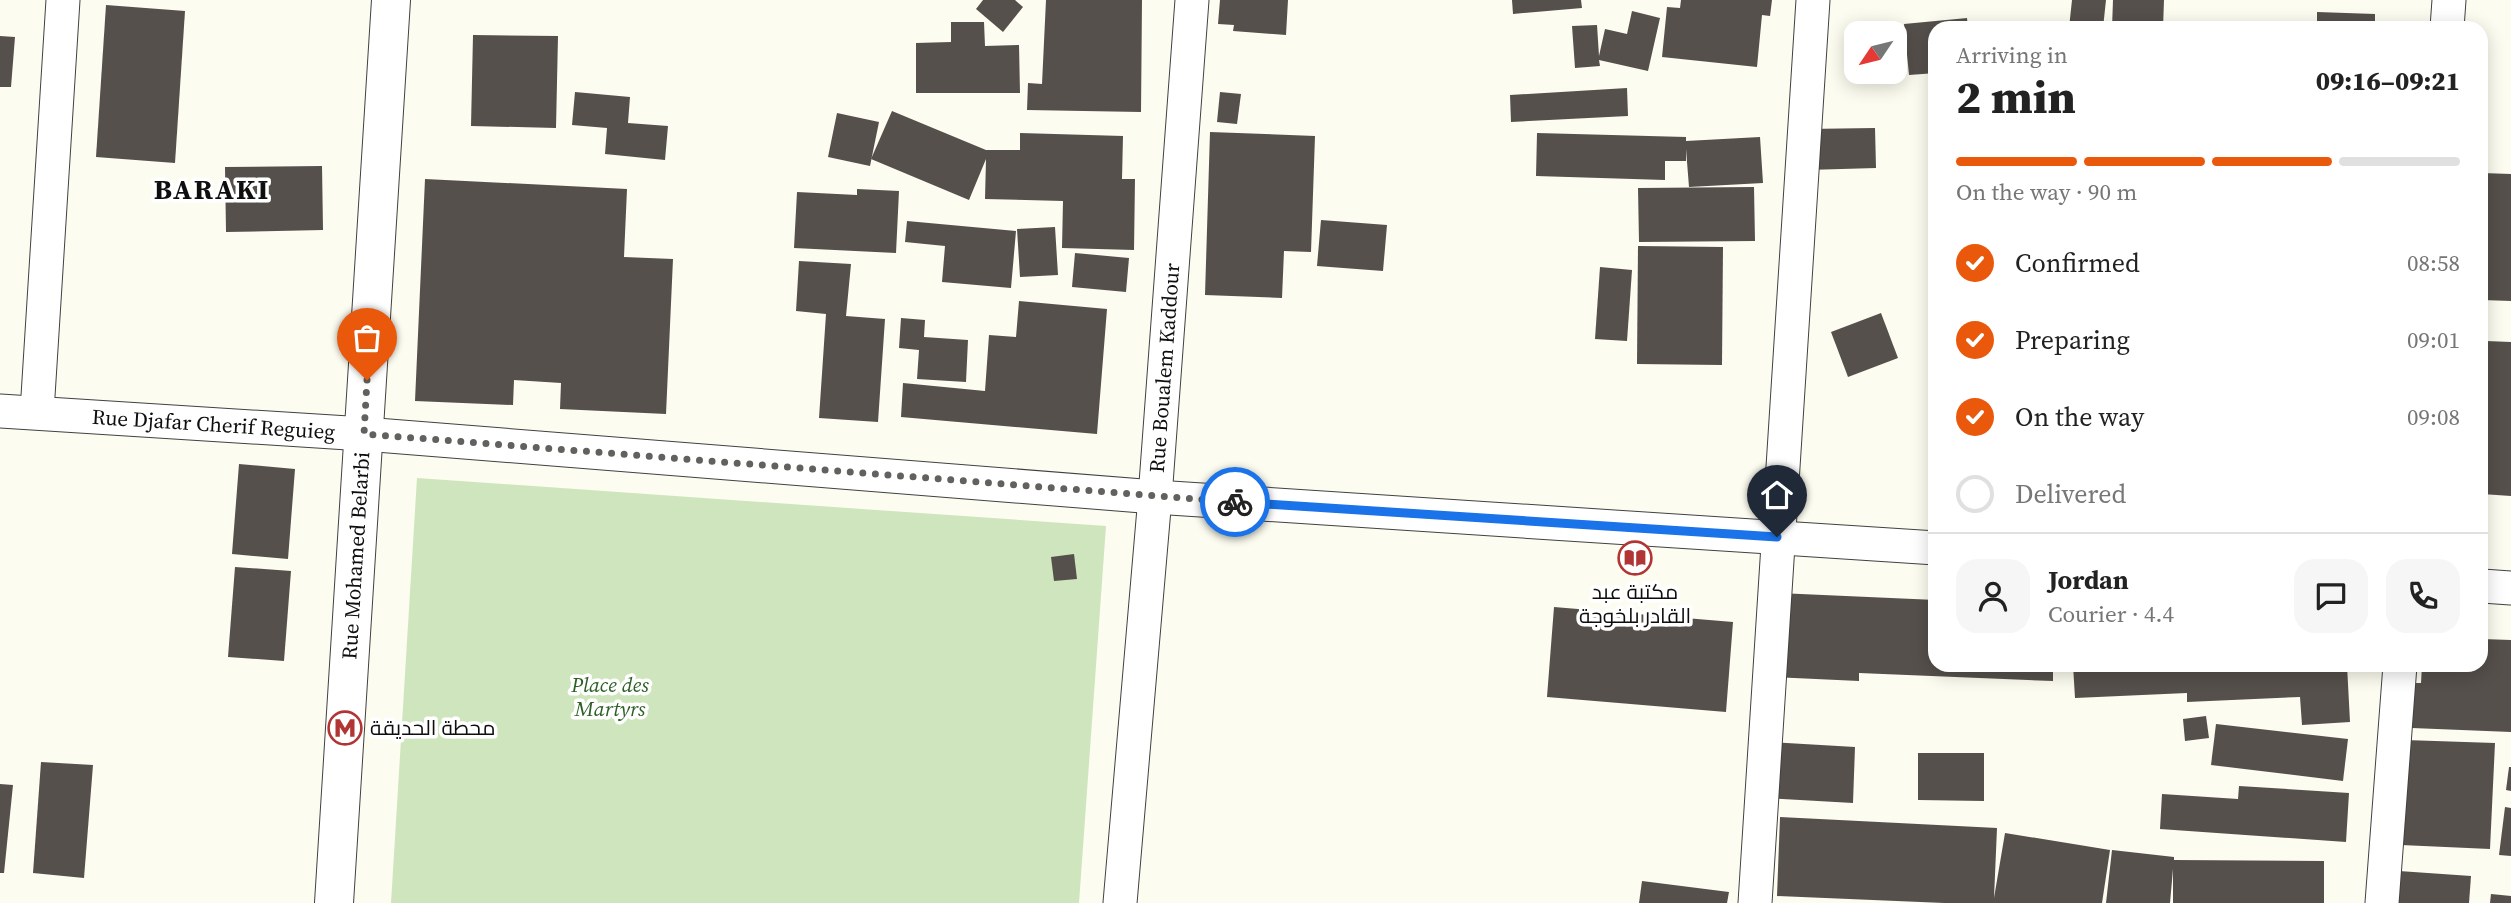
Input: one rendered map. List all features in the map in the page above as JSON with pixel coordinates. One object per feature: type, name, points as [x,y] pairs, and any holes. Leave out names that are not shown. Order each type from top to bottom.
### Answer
[{"type":"street","points":[[37,412],[63,0]]},
{"type":"street","name":"Rue Mohamed Belarbi","points":[[334,903],[391,0]]},
{"type":"street","name":"Rue Boualem Kaddour","points":[[1120,903],[1155,497],[1192,0]]},
{"type":"street","points":[[1755,903],[1813,0]]},
{"type":"street","points":[[2448,21],[2449,0]]},
{"type":"street","name":"Rue Djafar Cherif Reguieg","points":[[0,411],[364,434],[1155,497],[1928,547]]},
{"type":"street","points":[[2488,586],[2511,588]]},
{"type":"street","points":[[2382,903],[2399,672]]},
{"type":"green space","name":"Place des Martyrs","points":[[417,478],[1106,526],[1079,903],[391,903]]},
{"type":"building","points":[[983,0],[1015,0],[1023,7],[1003,32],[976,9]]},
{"type":"building","points":[[1046,0],[1142,0],[1141,112],[1027,110],[1028,83],[1042,84]]},
{"type":"building","points":[[1220,0],[1288,0],[1286,35],[1233,31],[1234,25],[1218,24]]},
{"type":"building","points":[[1512,0],[1581,0],[1582,8],[1513,14]]},
{"type":"building","points":[[1681,0],[1772,0],[1770,16],[1762,15],[1757,67],[1662,57],[1667,7],[1680,8]]},
{"type":"building","points":[[2072,0],[2106,0],[2104,21],[2070,21]]},
{"type":"building","points":[[2113,0],[2164,0],[2163,21],[2112,21]]},
{"type":"building","points":[[106,5],[185,11],[175,163],[96,157]]},
{"type":"building","points":[[1632,11],[1660,18],[1648,71],[1599,60],[1600,66],[1575,68],[1572,26],[1597,25],[1599,56],[1605,29],[1627,34]]},
{"type":"building","points":[[2317,12],[2375,14],[2375,21],[2317,21]]},
{"type":"building","points":[[1967,18],[1967,21],[1936,21]]},
{"type":"building","points":[[951,22],[984,22],[985,46],[1019,45],[1020,93],[916,93],[916,43],[951,42]]},
{"type":"building","points":[[1928,22],[1928,74],[1909,75],[1908,24]]},
{"type":"building","points":[[473,35],[558,36],[556,128],[471,126]]},
{"type":"building","points":[[0,36],[15,37],[11,87],[0,87]]},
{"type":"building","points":[[1627,88],[1628,116],[1511,122],[1510,95]]},
{"type":"building","points":[[575,92],[630,97],[628,123],[668,126],[665,160],[605,154],[607,128],[572,125]]},
{"type":"building","points":[[1220,92],[1241,94],[1237,124],[1217,122]]},
{"type":"building","points":[[892,111],[986,150],[1020,150],[1020,133],[1123,136],[1122,179],[1135,179],[1134,250],[1062,248],[1063,201],[985,199],[986,159],[969,200],[871,159]]},
{"type":"building","points":[[837,113],[879,122],[870,166],[828,157]]},
{"type":"building","points":[[1875,128],[1876,168],[1807,170],[1806,129]]},
{"type":"building","points":[[1210,132],[1315,136],[1311,252],[1284,251],[1282,298],[1205,295]]},
{"type":"building","points":[[1537,133],[1686,137],[1686,141],[1760,137],[1763,183],[1689,187],[1686,149],[1686,161],[1665,161],[1665,180],[1536,176]]},
{"type":"building","points":[[322,166],[323,230],[226,232],[225,167]]},
{"type":"building","points":[[2488,173],[2511,174],[2511,301],[2488,300]]},
{"type":"building","points":[[425,179],[627,189],[624,257],[673,259],[666,414],[560,409],[561,383],[514,380],[513,405],[415,401]]},
{"type":"building","points":[[1754,187],[1755,241],[1639,242],[1638,188]]},
{"type":"building","points":[[857,189],[899,191],[896,253],[794,248],[797,192],[857,195]]},
{"type":"building","points":[[1321,220],[1387,225],[1383,271],[1317,266]]},
{"type":"building","points":[[907,221],[1016,231],[1011,288],[942,282],[945,246],[905,242]]},
{"type":"building","points":[[1055,227],[1058,275],[1020,277],[1017,229]]},
{"type":"building","points":[[1638,246],[1723,247],[1722,365],[1637,364]]},
{"type":"building","points":[[1075,253],[1129,258],[1126,292],[1072,287]]},
{"type":"building","points":[[799,261],[851,264],[846,316],[885,319],[878,422],[819,418],[826,314],[796,311]]},
{"type":"building","points":[[1600,267],[1632,270],[1627,341],[1595,339]]},
{"type":"building","points":[[1019,301],[1107,309],[1097,434],[901,417],[903,383],[985,391],[989,335],[1016,337]]},
{"type":"building","points":[[1881,313],[1898,358],[1848,377],[1831,332]]},
{"type":"building","points":[[901,318],[925,320],[924,337],[968,340],[966,382],[917,379],[919,350],[899,348]]},
{"type":"building","points":[[2488,341],[2511,342],[2511,496],[2488,494]]},
{"type":"building","points":[[239,464],[295,469],[288,559],[232,554]]},
{"type":"building","points":[[1074,554],[1077,579],[1054,581],[1051,557]]},
{"type":"building","points":[[235,567],[291,571],[284,661],[228,657]]},
{"type":"building","points":[[1777,593],[1928,600],[1928,672],[2053,672],[2053,681],[1859,673],[1859,681],[1773,677]]},
{"type":"building","points":[[1554,607],[1733,622],[1726,712],[1547,697]]},
{"type":"building","points":[[2488,639],[2511,640],[2511,732],[2412,728],[2414,683],[2421,683],[2422,672],[2488,672]]},
{"type":"building","points":[[2073,672],[2347,672],[2350,722],[2302,725],[2300,697],[2187,702],[2187,693],[2075,698]]},
{"type":"building","points":[[2206,716],[2209,738],[2185,741],[2183,719]]},
{"type":"building","points":[[2216,724],[2348,739],[2343,781],[2211,765]]},
{"type":"building","points":[[2405,740],[2495,743],[2490,849],[2401,845]]},
{"type":"building","points":[[1768,742],[1855,747],[1853,803],[1765,798]]},
{"type":"building","points":[[1918,753],[1984,753],[1984,801],[1918,800]]},
{"type":"building","points":[[41,762],[93,765],[84,878],[33,873]]},
{"type":"building","points":[[2511,767],[2511,791],[2506,790]]},
{"type":"building","points":[[0,784],[13,785],[4,873],[0,873]]},
{"type":"building","points":[[2239,786],[2349,793],[2346,842],[2160,829],[2162,794],[2238,799]]},
{"type":"building","points":[[2505,807],[2511,808],[2511,856],[2499,855]]},
{"type":"building","points":[[1780,817],[1997,828],[1994,898],[2005,833],[2110,850],[2102,903],[1944,903],[1777,896]]},
{"type":"building","points":[[2112,850],[2174,857],[2174,860],[2324,861],[2324,903],[2173,903],[2173,869],[2170,903],[2106,903]]},
{"type":"building","points":[[2399,871],[2471,876],[2469,903],[2397,903]]},
{"type":"building","points":[[1642,881],[1729,892],[1727,903],[1639,903]]},
{"type":"building","points":[[2491,894],[2511,896],[2511,903],[2490,903]]},
{"type":"way so far","points":[[367,380],[364,434],[1235,502]]},
{"type":"place","name":"مكتبة عبد القادر بلخوجة","points":[[1635,558]]},
{"type":"place","name":"محطة الحديقة","points":[[345,728]]},
{"type":"district","name":"BARAKI","points":[[212,189]]},
{"type":"route","points":[[1235,502],[1777,537]]}]
